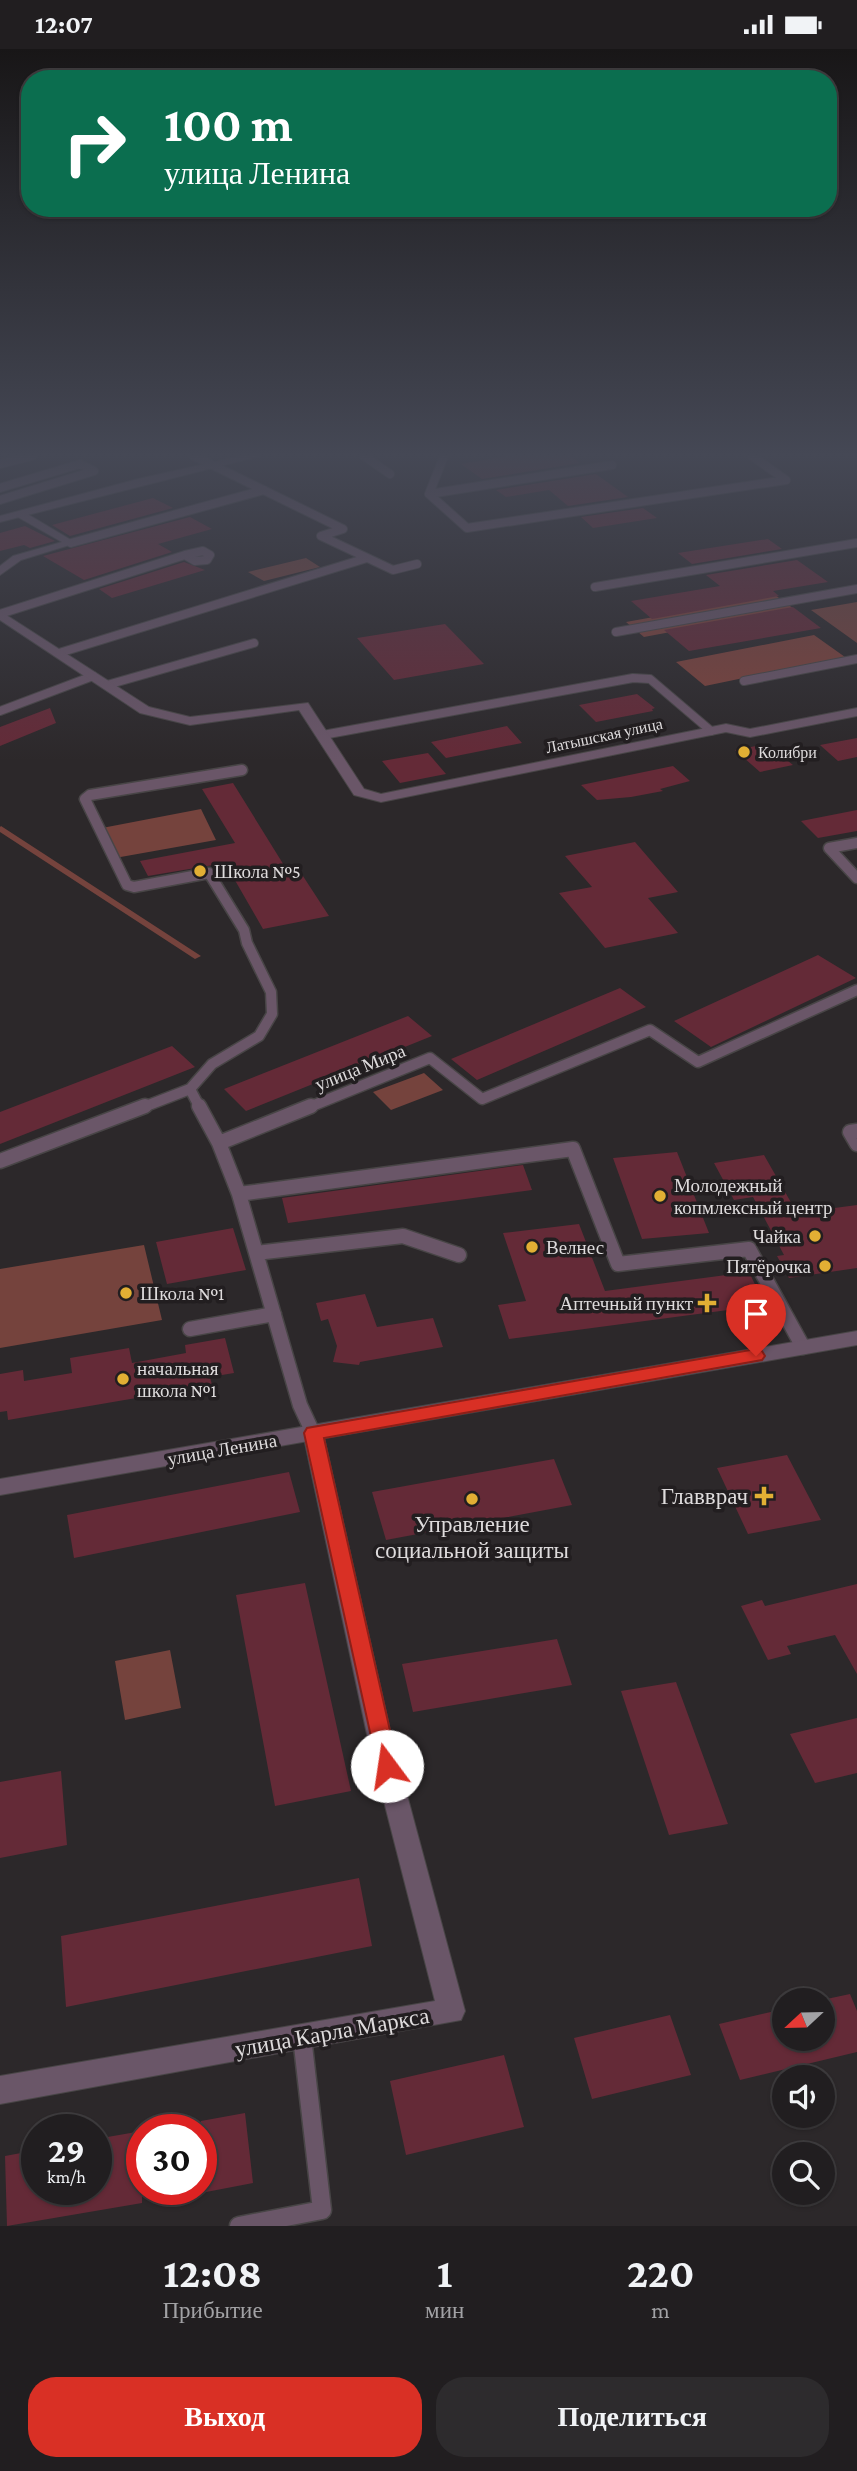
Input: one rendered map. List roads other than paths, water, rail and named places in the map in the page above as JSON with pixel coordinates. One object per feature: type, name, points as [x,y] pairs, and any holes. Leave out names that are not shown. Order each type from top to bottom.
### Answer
[{"type":"street","points":[[0,572],[18,558]]},
{"type":"street","points":[[0,614],[145,710],[190,721],[303,706],[323,735]]},
{"type":"street","name":"Латышская улица","points":[[323,735],[359,792],[381,798],[726,728],[750,733],[857,712]]},
{"type":"street","name":"улица Ленина","points":[[0,1487],[857,1338]]},
{"type":"street","name":"улица Карла Маркса","points":[[0,2090],[451,2011],[380,1739],[313,1433]]},
{"type":"lane","points":[[0,614],[177,558]]},
{"type":"lane","points":[[59,653],[367,558],[393,570],[417,564]]},
{"type":"lane","points":[[595,587],[770,558]]},
{"type":"lane","points":[[616,632],[857,589]]},
{"type":"lane","points":[[107,685],[254,643]]},
{"type":"lane","points":[[744,681],[857,659]]},
{"type":"lane","points":[[0,711],[93,676]]},
{"type":"lane","points":[[323,735],[633,678],[650,679],[711,731]]},
{"type":"lane","points":[[0,1161],[190,1089],[212,1064],[259,1036],[272,1014],[271,992],[247,943],[244,930],[209,873],[134,887],[127,885],[85,799],[90,795],[242,769]]},
{"type":"lane","points":[[857,843],[829,848],[857,878]]},
{"type":"lane","name":"улица Мира","points":[[219,1143],[430,1058],[482,1099],[650,1030],[698,1062],[857,990]]},
{"type":"lane","points":[[190,1089],[219,1143],[239,1194],[300,1405],[313,1433]]},
{"type":"lane","points":[[857,1131],[850,1132],[857,1145]]},
{"type":"lane","points":[[239,1194],[573,1149],[618,1264],[749,1249],[803,1347]]},
{"type":"lane","points":[[256,1253],[403,1236],[459,1255]]},
{"type":"lane","points":[[190,1329],[274,1314]]},
{"type":"lane","points":[[239,2226],[322,2210],[302,2037]]},
{"type":"place","name":"Колибри","points":[[744,752]]},
{"type":"place","name":"Школа №5","points":[[200,871]]},
{"type":"place","name":"Молодежный копмлексный центр","points":[[660,1196]]},
{"type":"place","name":"Чайка","points":[[815,1236]]},
{"type":"place","name":"Велнес","points":[[532,1247]]},
{"type":"place","name":"Пятёрочка","points":[[825,1266]]},
{"type":"place","name":"Школа №1","points":[[126,1293]]},
{"type":"place","name":"Аптечный пункт","points":[[707,1303]]},
{"type":"place","name":"начальная школа №1","points":[[123,1379]]},
{"type":"place","name":"Главврач","points":[[764,1496]]},
{"type":"place","name":"Управление социальной защиты","points":[[472,1499]]}]
